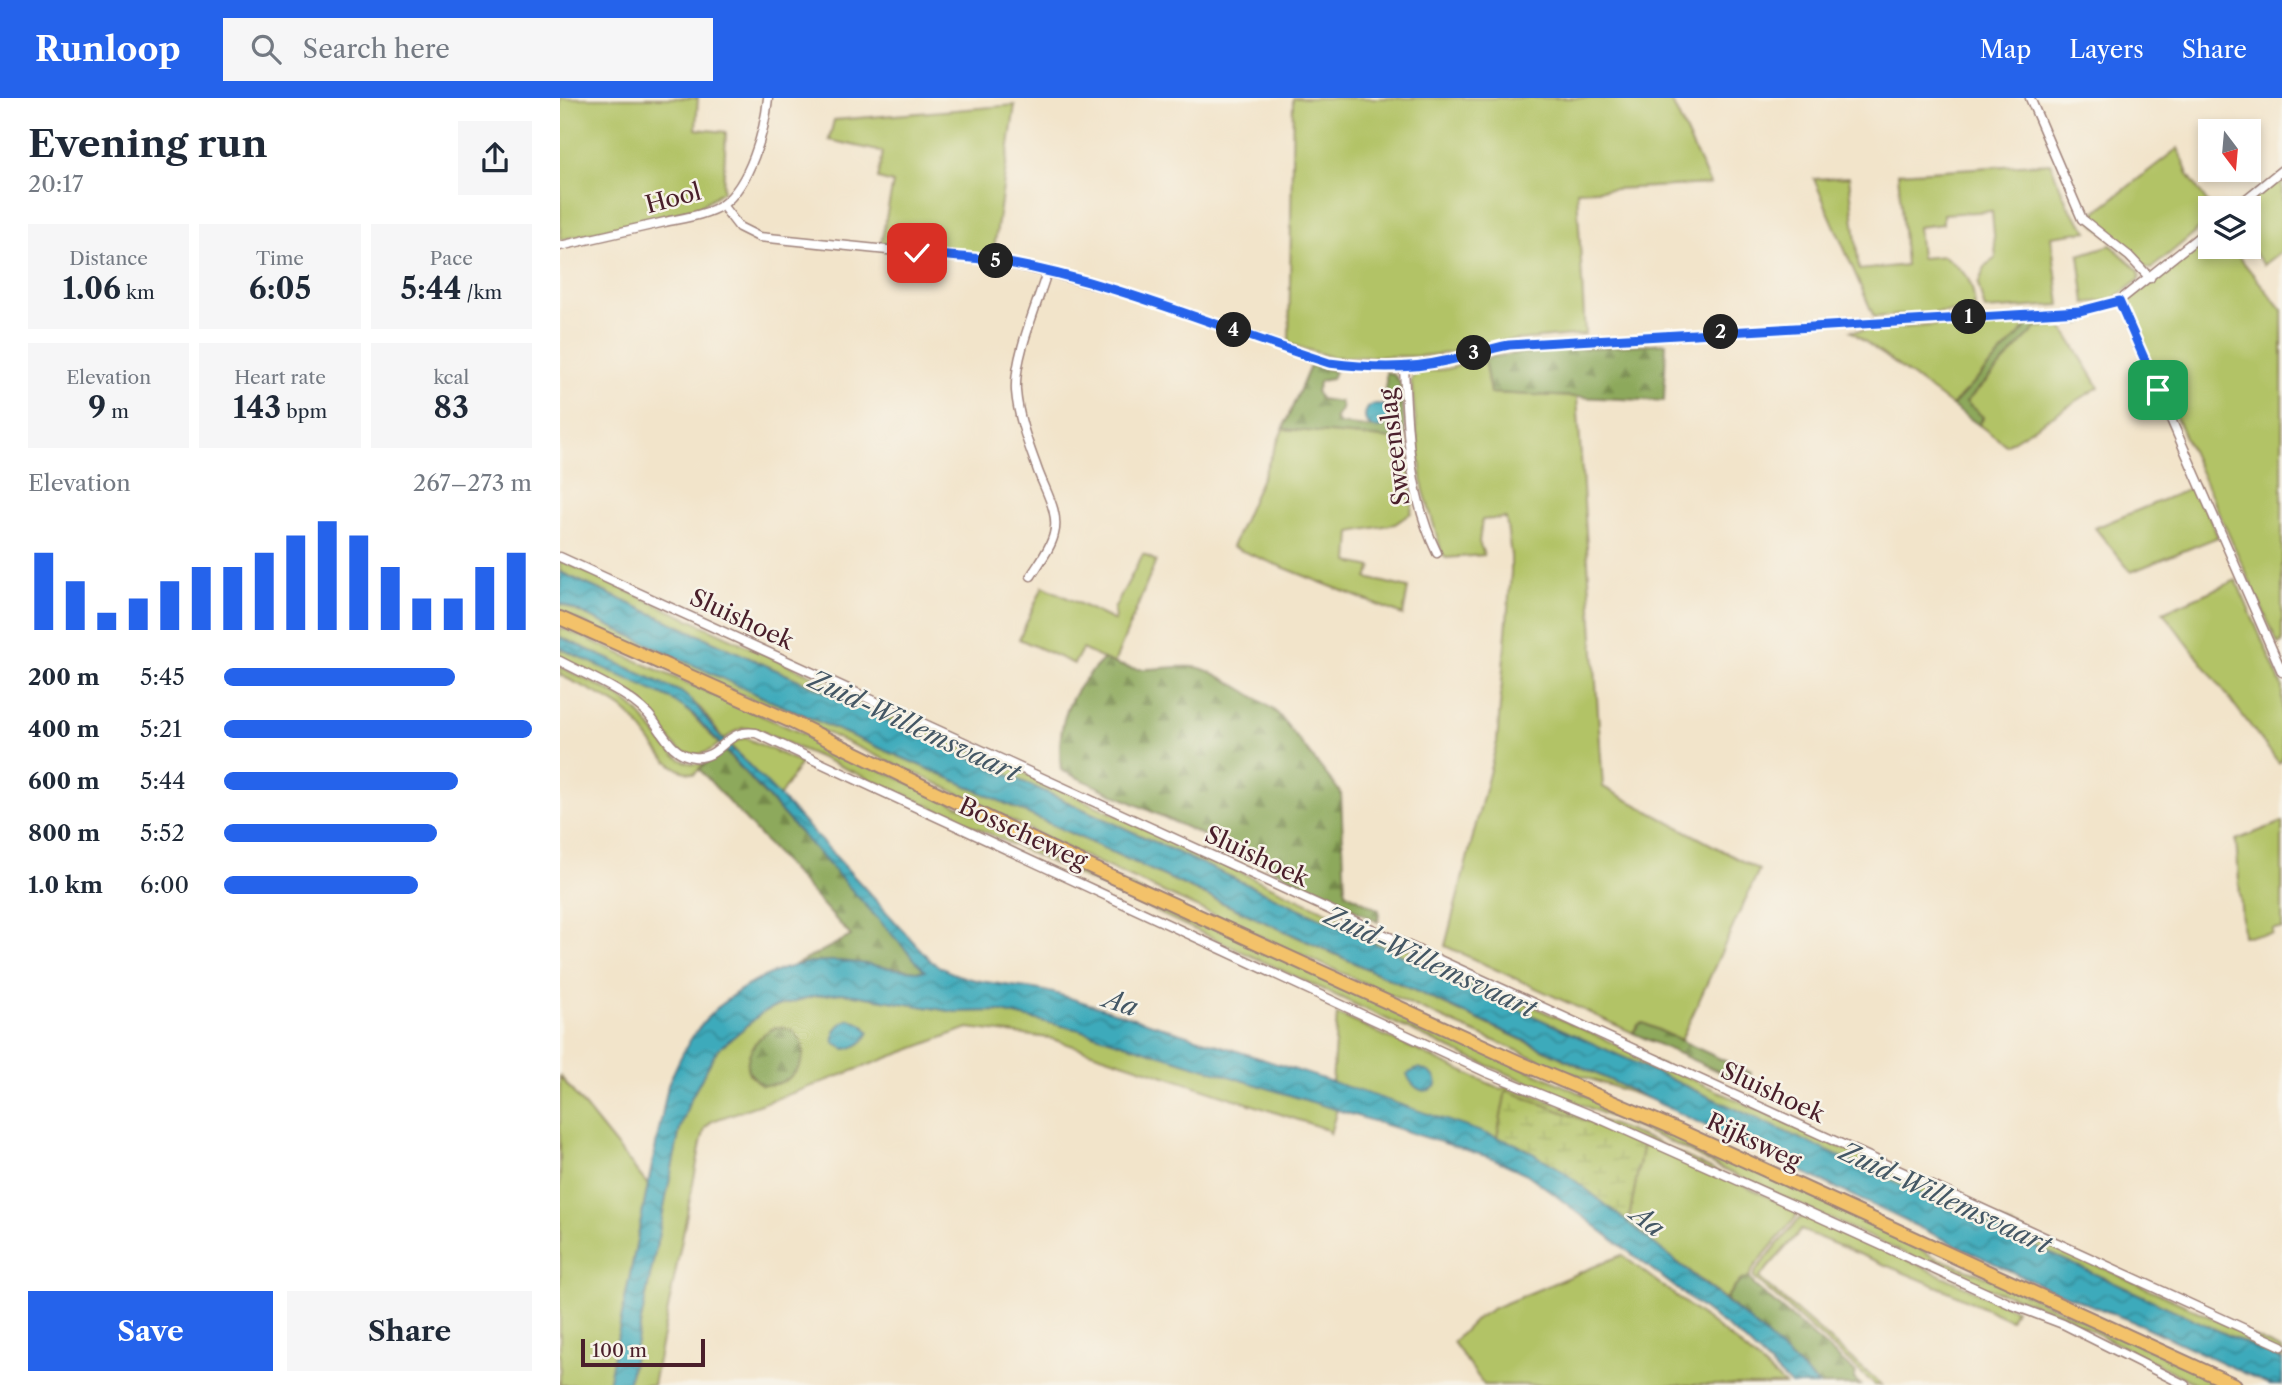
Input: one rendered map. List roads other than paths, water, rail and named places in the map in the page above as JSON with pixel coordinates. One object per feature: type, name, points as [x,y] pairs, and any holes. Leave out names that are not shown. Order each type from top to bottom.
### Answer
[{"type":"main road","name":"Bosscheweg","points":[[560,618],[790,721],[1056,851],[1482,1045]]},
{"type":"main road","name":"Rijksweg","points":[[1482,1045],[1678,1130],[2235,1385]]},
{"type":"street","name":"Hool","points":[[560,246],[722,205],[736,189],[752,161],[768,98]]},
{"type":"street","points":[[2030,98],[2082,219],[2129,256],[2150,278]]},
{"type":"street","points":[[2250,196],[2282,170]]},
{"type":"street","name":"Sweenslag","points":[[722,205],[739,227],[759,237],[996,261],[1139,297],[1329,363],[1404,367],[1407,439],[1421,514],[1437,554]]},
{"type":"street","points":[[1404,367],[1444,362],[1509,345],[2080,311],[2119,301],[2198,238]]},
{"type":"street","points":[[1031,576],[1054,537],[1056,524],[1055,514],[1037,470],[1020,415],[1016,390],[1017,372],[1047,272]]},
{"type":"street","points":[[2119,301],[2282,672]]},
{"type":"street","name":"Sluishoek","points":[[560,557],[2282,1346]]},
{"type":"street","name":"Bosscheweg","points":[[560,661],[625,695],[649,715],[676,750],[693,757],[707,756],[744,731],[756,733],[1488,1073]]},
{"type":"street","name":"Rijksweg","points":[[1488,1073],[1779,1199],[2010,1304],[2063,1324],[2185,1385]]},
{"type":"water","points":[[1377,404],[1385,408],[1389,416],[1385,424],[1377,428],[1369,424],[1365,416],[1369,408]]},
{"type":"water","points":[[560,572],[2282,1360],[2282,1385],[2270,1385],[2139,1324],[2040,1285],[1578,1065],[560,603]]},
{"type":"water","points":[[560,637],[688,697],[723,740],[803,821],[931,961],[945,970],[976,980],[1057,994],[1516,1144],[1557,1167],[1586,1189],[1750,1321],[1819,1385],[1791,1385],[1745,1341],[1546,1188],[1527,1174],[1492,1158],[1080,1030],[998,1011],[955,1012],[842,993],[814,996],[774,1007],[762,1013],[717,1050],[690,1100],[680,1129],[628,1385],[608,1385],[668,1085],[695,1033],[722,1003],[739,991],[775,972],[795,966],[834,961],[925,971],[693,714],[671,699],[560,648]]},
{"type":"water","points":[[850,1019],[863,1025],[869,1032],[859,1044],[845,1049],[834,1042],[834,1034],[840,1025]]},
{"type":"water","points":[[1419,1068],[1434,1076],[1437,1085],[1428,1090],[1416,1087],[1407,1074]]},
{"type":"water label","name":"Zuid-Willemsvaart","points":[[914,726]]},
{"type":"water label","name":"Zuid-Willemsvaart","points":[[1430,962]]},
{"type":"water label","name":"Aa","points":[[1121,1003]]},
{"type":"water label","name":"Zuid-Willemsvaart","points":[[1945,1198]]},
{"type":"water label","name":"Aa","points":[[1648,1221]]}]
